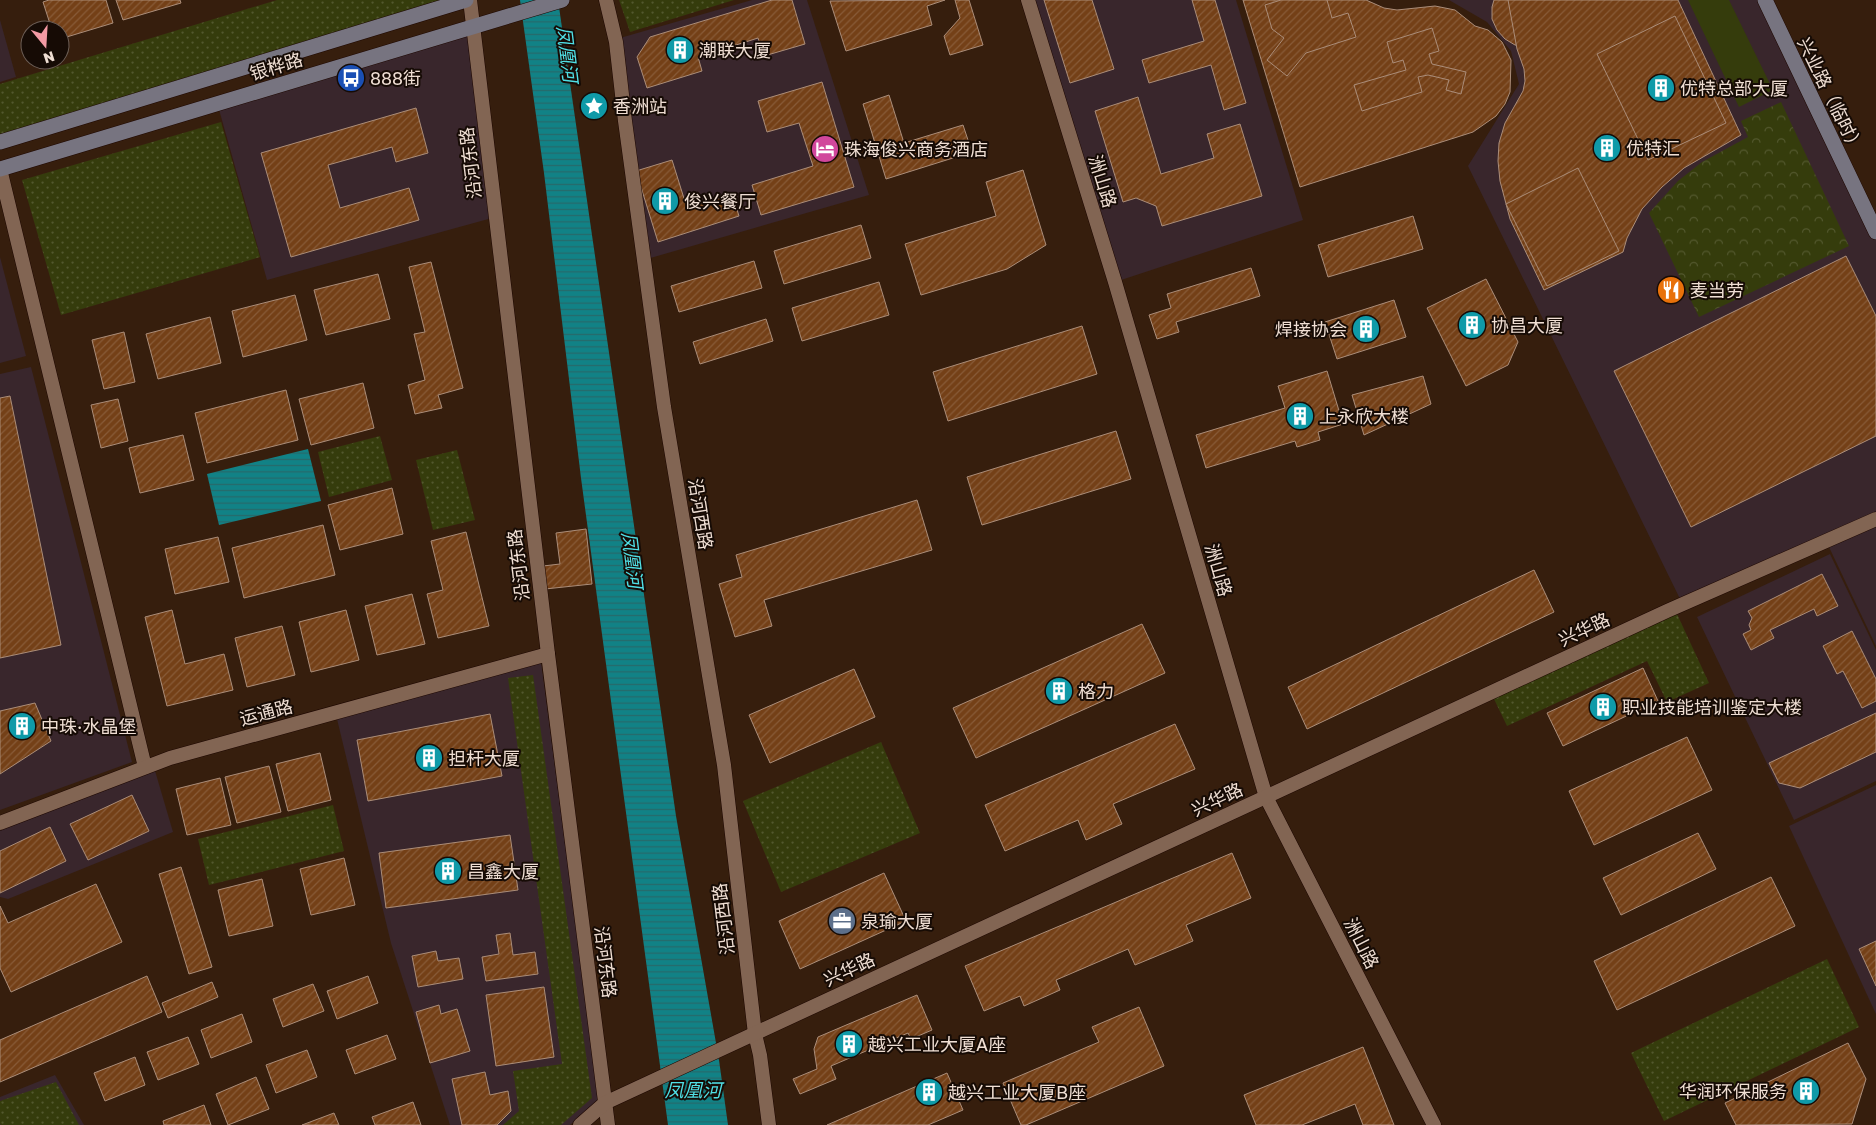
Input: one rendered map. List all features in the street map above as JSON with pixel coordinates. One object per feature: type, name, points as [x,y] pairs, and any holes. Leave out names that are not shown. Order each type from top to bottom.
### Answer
[{"type":"main road","name":"银桦路","points":[[0,142],[466,0]]},
{"type":"main road","name":"银桦路","points":[[0,169],[562,0]]},
{"type":"main road","name":"兴业路（临时）","points":[[1765,0],[1876,232]]},
{"type":"street","name":"沿河东路","points":[[470,0],[548,654],[608,1125]]},
{"type":"street","name":"沿河西路","points":[[606,0],[616,42],[624,120],[664,407],[724,765],[755,1034],[760,1055],[769,1125]]},
{"type":"street","name":"洲山路","points":[[1028,0],[1115,282],[1266,797],[1434,1125]]},
{"type":"street","points":[[0,169],[145,767]]},
{"type":"street","name":"兴华路","points":[[580,1125],[605,1103],[1668,611],[1876,519]]},
{"type":"street","name":"运通路","points":[[0,823],[170,758],[548,654]]},
{"type":"shaded area","points":[[752,0],[807,0],[869,195],[640,261],[620,38]]},
{"type":"shaded area","points":[[1028,0],[1236,0],[1303,220],[1115,282]]},
{"type":"shaded area","points":[[1449,0],[1765,0],[1876,233],[1876,519],[1683,605],[1468,166],[1519,84],[1511,51],[1487,22]]},
{"type":"shaded area","points":[[0,20],[16,77],[0,82]]},
{"type":"shaded area","points":[[471,31],[492,218],[267,280],[218,106]]},
{"type":"shaded area","points":[[0,257],[26,356],[0,363]]},
{"type":"shaded area","points":[[31,367],[132,762],[0,810],[0,374]]},
{"type":"shaded area","points":[[1876,526],[1876,646],[1829,547]]},
{"type":"shaded area","points":[[1830,554],[1876,650],[1876,781],[1794,820],[1697,617]]},
{"type":"shaded area","points":[[541,662],[599,1100],[570,1125],[450,1125],[391,943],[337,719]]},
{"type":"shaded area","points":[[153,764],[173,832],[8,899],[0,897],[0,823]]},
{"type":"shaded area","points":[[1876,785],[1876,1014],[1789,826]]},
{"type":"shaded area","points":[[55,1075],[84,1125],[0,1125],[0,1097]]},
{"type":"green space","points":[[277,0],[458,0],[0,140],[0,84],[46,70],[70,70],[70,63]]},
{"type":"green space","points":[[619,0],[734,0],[630,32]]},
{"type":"green space","points":[[1688,0],[1729,0],[1773,90],[1739,107]]},
{"type":"green space","points":[[1781,102],[1849,246],[1699,317],[1649,213],[1678,181],[1702,162],[1748,137],[1741,121]]},
{"type":"green space","points":[[221,122],[260,257],[61,315],[22,180]]},
{"type":"green space","points":[[380,436],[392,480],[329,497],[318,452]]},
{"type":"green space","points":[[457,450],[475,520],[433,530],[416,460]]},
{"type":"green space","points":[[1677,614],[1709,683],[1667,702],[1647,661],[1507,726],[1494,699]]},
{"type":"green space","points":[[533,675],[592,1098],[561,1125],[503,1125],[519,1111],[513,1071],[562,1064],[508,678]]},
{"type":"green space","points":[[881,742],[920,833],[781,892],[743,801]]},
{"type":"green space","points":[[333,805],[344,851],[209,885],[198,839]]},
{"type":"green space","points":[[1827,959],[1859,1027],[1664,1121],[1631,1053]]},
{"type":"green space","points":[[56,1082],[79,1125],[0,1124],[0,1101]]},
{"type":"water","name":"凤凰河","points":[[520,0],[558,0],[676,816],[719,1060],[728,1125],[668,1125],[581,478],[544,173]]},
{"type":"water","points":[[308,449],[321,501],[219,525],[207,474]]},
{"type":"building","points":[[49,0],[106,0],[113,23],[70,36],[70,20],[49,20],[43,2]]},
{"type":"building","points":[[116,0],[180,0],[181,3],[123,20]]},
{"type":"building","name":"潮联大厦","points":[[772,0],[792,0],[805,44],[764,56],[758,38],[698,57],[702,71],[647,88],[637,57],[650,37]]},
{"type":"building","points":[[945,0],[927,6],[932,25],[846,51],[830,1]]},
{"type":"building","points":[[955,0],[969,0],[983,45],[950,55],[944,36],[960,18]]},
{"type":"building","points":[[1044,0],[1092,0],[1114,69],[1070,83]]},
{"type":"building","points":[[1192,0],[1215,0],[1246,103],[1224,110],[1211,65],[1149,83],[1142,60],[1204,41]]},
{"type":"building","points":[[1243,0],[1366,0],[1384,8],[1397,10],[1435,6],[1455,10],[1475,26],[1488,30],[1502,42],[1511,60],[1510,92],[1505,104],[1496,116],[1473,132],[1300,187]]},
{"type":"building","points":[[1281,0],[1327,0],[1332,18],[1348,13],[1356,37],[1306,53],[1287,76],[1267,60],[1284,38],[1272,29],[1265,5]]},
{"type":"building","points":[[1494,0],[1561,0],[1563,8],[1562,19],[1550,39],[1539,45],[1527,47],[1515,45],[1505,39],[1497,30],[1492,19]]},
{"type":"building","name":"优特汇","points":[[1508,0],[1678,0],[1741,135],[1684,168],[1662,187],[1642,209],[1627,238],[1623,252],[1544,290],[1510,219],[1500,181],[1499,143],[1505,123],[1523,91],[1525,81]]},
{"type":"building","name":"优特总部大厦","points":[[1675,16],[1726,123],[1648,160],[1597,54]]},
{"type":"building","points":[[1432,28],[1439,51],[1429,54],[1432,64],[1466,72],[1461,94],[1446,90],[1449,80],[1428,75],[1418,77],[1422,92],[1362,111],[1354,85],[1406,70],[1403,60],[1393,63],[1387,42]]},
{"type":"building","name":"珠海俊兴商务酒店","points":[[822,82],[854,187],[761,215],[752,185],[813,166],[799,123],[767,132],[758,101]]},
{"type":"building","points":[[889,95],[904,143],[963,125],[972,152],[886,179],[863,104]]},
{"type":"building","points":[[1138,97],[1161,174],[1214,158],[1207,134],[1240,124],[1262,196],[1162,226],[1156,206],[1136,198],[1123,202],[1095,111]]},
{"type":"building","points":[[416,108],[428,153],[396,162],[392,147],[328,165],[340,208],[409,188],[419,220],[291,257],[261,153]]},
{"type":"building","name":"俊兴餐厅","points":[[672,160],[687,208],[732,194],[739,216],[658,242],[636,171]]},
{"type":"building","points":[[1578,168],[1619,251],[1547,286],[1506,204]]},
{"type":"building","points":[[1023,170],[1046,245],[1007,269],[921,295],[905,244],[996,216],[986,182]]},
{"type":"building","points":[[1413,216],[1423,249],[1328,277],[1318,245]]},
{"type":"building","points":[[861,225],[871,258],[784,284],[774,251]]},
{"type":"building","points":[[1846,256],[1876,316],[1876,436],[1691,527],[1614,371]]},
{"type":"building","points":[[754,261],[762,288],[679,312],[671,286]]},
{"type":"building","points":[[431,262],[463,388],[438,395],[442,408],[415,414],[408,385],[425,380],[414,334],[425,332],[409,267]]},
{"type":"building","points":[[1251,268],[1260,296],[1176,322],[1179,332],[1157,339],[1149,315],[1171,308],[1167,294]]},
{"type":"building","points":[[378,274],[390,319],[326,335],[314,290]]},
{"type":"building","name":"协昌大厦","points":[[1486,279],[1518,342],[1508,365],[1466,386],[1427,308]]},
{"type":"building","points":[[879,282],[889,315],[802,341],[792,308]]},
{"type":"building","points":[[295,295],[307,340],[243,357],[232,311]]},
{"type":"building","name":"焊接协会","points":[[1394,300],[1406,337],[1337,359],[1325,322]]},
{"type":"building","points":[[210,317],[221,363],[158,379],[146,334]]},
{"type":"building","points":[[766,319],[773,341],[700,364],[693,342]]},
{"type":"building","points":[[1082,326],[1097,374],[948,421],[933,372]]},
{"type":"building","points":[[124,332],[135,382],[104,389],[92,340]]},
{"type":"building","name":"上永欣大楼","points":[[1327,371],[1343,424],[1318,432],[1320,440],[1297,447],[1295,441],[1206,468],[1196,435],[1285,408],[1278,386]]},
{"type":"building","points":[[1423,376],[1431,404],[1364,435],[1352,395]]},
{"type":"building","points":[[363,383],[374,428],[311,445],[299,399]]},
{"type":"building","points":[[286,390],[298,440],[207,463],[195,413]]},
{"type":"building","points":[[10,396],[61,645],[0,658],[0,398]]},
{"type":"building","points":[[118,399],[128,441],[101,448],[91,405]]},
{"type":"building","points":[[1116,431],[1131,479],[982,525],[967,477]]},
{"type":"building","points":[[183,435],[194,480],[140,493],[129,448]]},
{"type":"building","points":[[392,488],[403,534],[340,550],[328,505]]},
{"type":"building","points":[[917,500],[932,550],[764,600],[772,626],[735,637],[719,584],[742,577],[736,555]]},
{"type":"building","points":[[323,525],[335,575],[244,598],[232,548]]},
{"type":"building","points":[[586,529],[592,584],[545,589],[543,566],[560,564],[556,533]]},
{"type":"building","points":[[466,532],[489,626],[438,638],[427,594],[443,590],[431,541]]},
{"type":"building","points":[[218,537],[229,582],[175,594],[165,549]]},
{"type":"building","points":[[1534,570],[1554,612],[1307,729],[1288,687]]},
{"type":"building","points":[[1822,574],[1838,606],[1817,616],[1814,609],[1770,630],[1774,638],[1751,650],[1743,634],[1751,630],[1749,625],[1752,618],[1748,611]]},
{"type":"building","points":[[412,594],[425,644],[377,655],[365,606]]},
{"type":"building","points":[[172,610],[185,664],[224,654],[233,690],[167,706],[145,617]]},
{"type":"building","points":[[346,610],[359,660],[311,672],[299,622]]},
{"type":"building","name":"格力","points":[[1142,624],[1165,673],[976,758],[953,708]]},
{"type":"building","points":[[282,626],[295,675],[247,687],[235,638]]},
{"type":"building","points":[[1852,631],[1876,679],[1876,701],[1862,708],[1843,671],[1837,674],[1823,646]]},
{"type":"building","name":"职业技能培训鉴定大楼","points":[[1643,668],[1658,701],[1563,746],[1547,713]]},
{"type":"building","points":[[854,669],[875,717],[770,763],[749,715]]},
{"type":"building","name":"中珠·水晶堡","points":[[35,703],[51,741],[0,774],[0,711]]},
{"type":"building","points":[[1876,713],[1876,752],[1800,788],[1779,783],[1769,763]]},
{"type":"building","name":"担杆大厦","points":[[490,714],[502,776],[368,801],[357,740]]},
{"type":"building","points":[[1175,724],[1195,769],[1113,804],[1122,824],[1086,840],[1078,820],[1005,851],[985,805]]},
{"type":"building","points":[[1687,737],[1712,790],[1594,845],[1569,791]]},
{"type":"building","points":[[320,753],[331,800],[288,811],[276,764]]},
{"type":"building","points":[[269,766],[281,812],[237,823],[225,777]]},
{"type":"building","points":[[220,778],[231,825],[187,835],[176,789]]},
{"type":"building","points":[[132,795],[149,831],[88,860],[70,824]]},
{"type":"building","points":[[50,827],[66,861],[0,893],[0,851]]},
{"type":"building","points":[[1698,833],[1716,869],[1621,915],[1603,878]]},
{"type":"building","name":"昌鑫大厦","points":[[510,835],[518,890],[386,908],[379,853]]},
{"type":"building","points":[[1232,853],[1251,898],[1186,925],[1193,941],[1135,965],[1128,949],[1056,980],[1060,990],[1024,1006],[1020,996],[984,1011],[965,966]]},
{"type":"building","points":[[344,858],[355,905],[311,915],[300,869]]},
{"type":"building","points":[[181,867],[212,967],[189,974],[159,874]]},
{"type":"building","name":"泉瑜大厦","points":[[884,873],[906,921],[800,969],[779,921]]},
{"type":"building","points":[[1771,877],[1795,926],[1617,1010],[1594,961]]},
{"type":"building","points":[[262,879],[273,926],[229,936],[218,890]]},
{"type":"building","points":[[96,884],[122,942],[11,992],[0,968],[0,906],[8,923]]},
{"type":"building","points":[[510,933],[513,955],[535,952],[538,974],[486,981],[482,957],[499,954],[496,935]]},
{"type":"building","points":[[1876,941],[1876,986],[1859,949]]},
{"type":"building","points":[[436,951],[438,961],[459,958],[463,979],[418,987],[412,956]]},
{"type":"building","points":[[147,976],[162,1012],[0,1082],[0,1040]]},
{"type":"building","points":[[368,976],[378,1003],[337,1019],[327,991]]},
{"type":"building","points":[[212,982],[218,997],[168,1018],[162,1003]]},
{"type":"building","points":[[313,984],[324,1011],[283,1027],[273,999]]},
{"type":"building","points":[[544,987],[554,1057],[496,1066],[486,995]]},
{"type":"building","name":"越兴工业大厦A座","points":[[917,995],[932,1030],[911,1039],[908,1033],[831,1066],[836,1079],[800,1094],[793,1079],[817,1069],[814,1049],[818,1037]]},
{"type":"building","points":[[439,1005],[441,1014],[457,1009],[470,1051],[430,1063],[416,1012]]},
{"type":"building","points":[[1139,1007],[1164,1066],[1026,1125],[1021,1125],[1003,1083],[1099,1042],[1092,1027]]},
{"type":"building","points":[[242,1014],[252,1042],[211,1058],[201,1030]]},
{"type":"building","points":[[387,1035],[396,1059],[355,1074],[346,1050]]},
{"type":"building","points":[[188,1037],[199,1064],[158,1080],[147,1052]]},
{"type":"building","name":"华润环保服务","points":[[1848,1043],[1866,1079],[1852,1124],[1736,1125],[1725,1103]]},
{"type":"building","points":[[1363,1047],[1394,1125],[1363,1125],[1355,1104],[1302,1125],[1256,1125],[1244,1095]]},
{"type":"building","points":[[307,1050],[317,1077],[276,1093],[266,1065]]},
{"type":"building","points":[[135,1057],[145,1085],[105,1101],[94,1073]]},
{"type":"building","points":[[485,1072],[490,1095],[508,1091],[511,1111],[497,1125],[462,1125],[452,1079]]},
{"type":"building","name":"越兴工业大厦B座","points":[[947,1073],[963,1110],[928,1125],[827,1125]]},
{"type":"building","points":[[256,1077],[269,1109],[228,1125],[216,1094]]},
{"type":"building","points":[[413,1102],[421,1125],[375,1125],[372,1117]]},
{"type":"building","points":[[204,1105],[211,1125],[164,1125],[163,1121]]},
{"type":"building","points":[[334,1113],[339,1125],[302,1125]]},
{"type":"place","name":"潮联大厦","points":[[680,50]]},
{"type":"place","name":"888街","points":[[351,78]]},
{"type":"place","name":"优特总部大厦","points":[[1661,88]]},
{"type":"place","name":"香洲站","points":[[594,106]]},
{"type":"place","name":"优特汇","points":[[1607,148]]},
{"type":"place","name":"珠海俊兴商务酒店","points":[[825,149]]},
{"type":"place","name":"俊兴餐厅","points":[[665,201]]},
{"type":"place","name":"麦当劳","points":[[1671,290]]},
{"type":"place","name":"协昌大厦","points":[[1472,325]]},
{"type":"place","name":"焊接协会","points":[[1366,329]]},
{"type":"place","name":"上永欣大楼","points":[[1300,416]]},
{"type":"place","name":"格力","points":[[1059,691]]},
{"type":"place","name":"职业技能培训鉴定大楼","points":[[1603,707]]},
{"type":"place","name":"中珠·水晶堡","points":[[22,726]]},
{"type":"place","name":"担杆大厦","points":[[429,758]]},
{"type":"place","name":"昌鑫大厦","points":[[448,871]]},
{"type":"place","name":"泉瑜大厦","points":[[842,921]]},
{"type":"place","name":"越兴工业大厦A座","points":[[849,1044]]},
{"type":"place","name":"华润环保服务","points":[[1806,1091]]},
{"type":"place","name":"越兴工业大厦B座","points":[[929,1092]]}]
